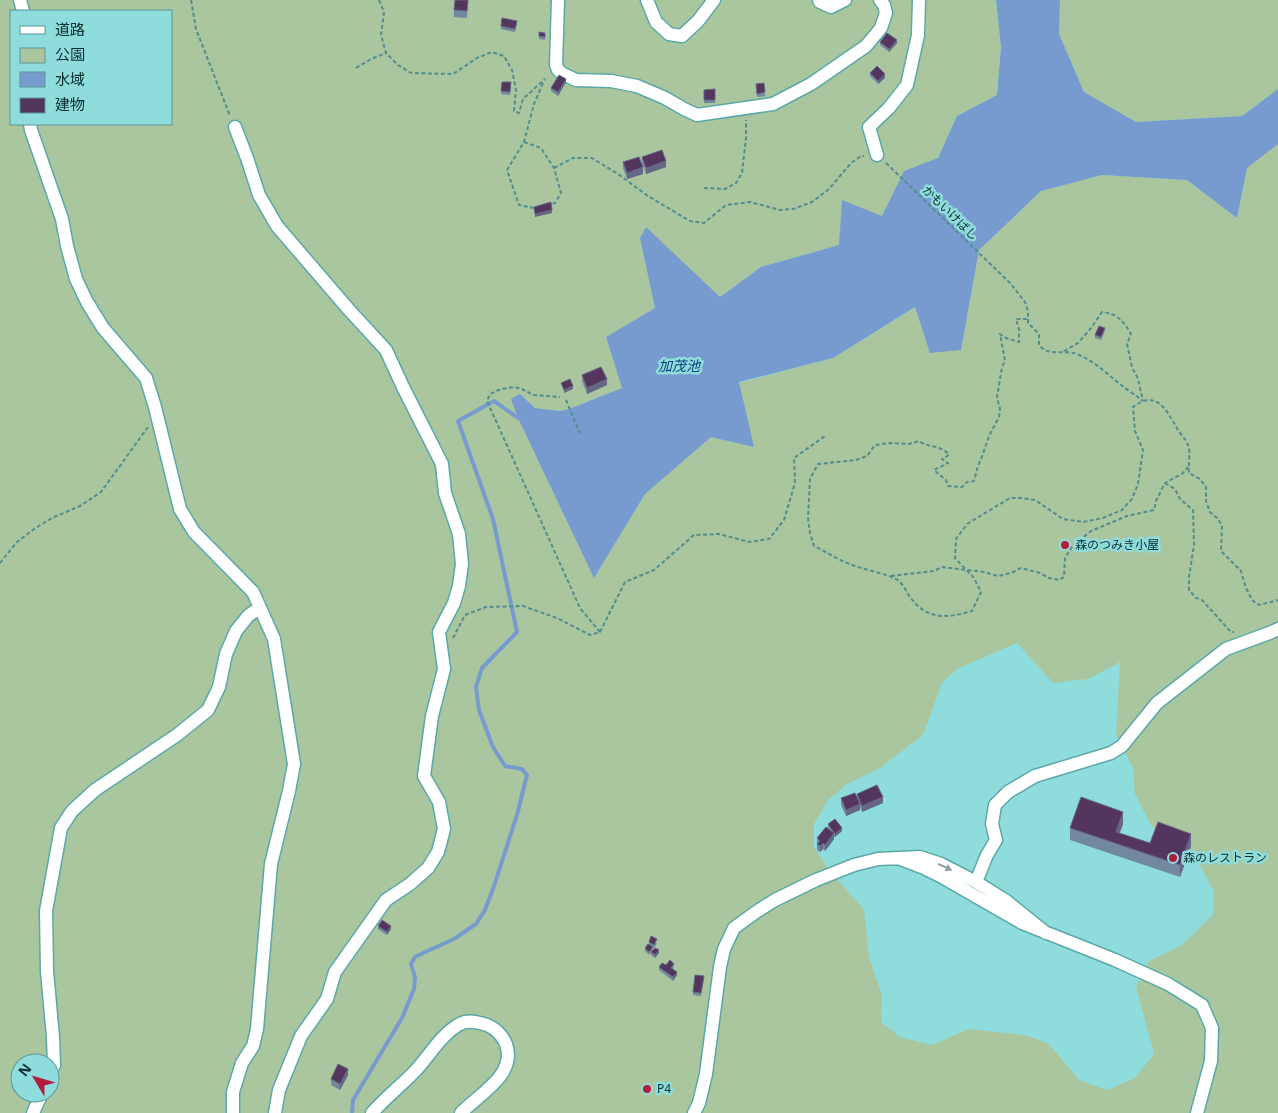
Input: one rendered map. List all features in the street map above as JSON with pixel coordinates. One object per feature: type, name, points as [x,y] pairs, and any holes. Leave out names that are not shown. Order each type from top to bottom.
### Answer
[{"type":"street","points":[[558,0],[556,64],[562,74],[576,80],[611,81],[637,86],[697,115],[773,104],[811,84],[866,46],[881,28],[886,13],[884,5],[880,0]]},
{"type":"street","points":[[647,0],[656,22],[669,34],[682,36],[698,21],[714,0]]},
{"type":"street","points":[[819,0],[831,7],[845,0]]},
{"type":"street","points":[[877,155],[869,127],[889,108],[907,85],[918,35],[919,0]]},
{"type":"street","points":[[30,125],[62,219],[76,279],[103,328],[146,378],[180,509],[194,532],[253,592],[274,639],[294,764],[271,864],[256,1030],[253,1046],[242,1063],[233,1092],[232,1113]]},
{"type":"street","points":[[235,127],[248,158],[259,195],[277,226],[386,350],[442,464],[445,493],[459,534],[462,564],[454,603],[439,632],[444,669],[432,716],[424,776],[439,802],[444,829],[438,852],[428,868],[410,884],[386,900],[335,972],[326,999],[298,1045],[279,1090],[274,1113]]},
{"type":"street","points":[[54,1053],[47,971],[46,911],[62,828],[72,811],[94,790],[176,735],[208,710],[219,687],[226,654],[236,631],[248,616],[260,608]]},
{"type":"street","points":[[976,882],[987,855],[996,840],[992,824],[995,806],[1008,792],[1035,776],[1111,753],[1122,746],[1157,703],[1169,692],[1226,649],[1278,629]]},
{"type":"street","points":[[898,857],[944,878],[1022,923],[1168,984],[1202,1005],[1212,1028],[1211,1061],[1197,1113]]},
{"type":"street","points":[[694,1113],[699,1102],[706,1074],[724,949],[734,928],[775,900],[854,864],[878,859],[920,857],[942,864],[976,882],[1004,900],[1046,933]]},
{"type":"street","points":[[372,1113],[417,1069],[439,1041],[458,1024],[473,1021],[490,1026],[504,1038],[508,1051],[506,1065],[492,1087],[461,1113]]},
{"type":"path","points":[[191,0],[196,29],[235,127]]},
{"type":"path","points":[[379,0],[384,12],[381,36],[386,53],[398,65],[411,73],[453,74],[477,58],[492,52],[504,56],[512,70],[516,90],[514,111],[519,113],[523,99],[545,79],[534,104],[524,142],[506,170],[519,205],[535,208]]},
{"type":"path","points":[[356,68],[386,53]]},
{"type":"path","points":[[704,188],[725,189],[736,183],[742,173],[746,138],[746,107]]},
{"type":"path","points":[[524,142],[541,148],[554,168],[561,193],[555,203],[549,205]]},
{"type":"path","points":[[554,168],[573,158],[592,158],[648,196],[690,221],[704,223],[726,205],[750,202],[780,210],[793,209],[812,202],[829,189],[851,163],[861,156],[877,155]]},
{"type":"path","name":"かもいけばし","points":[[877,155],[1011,284],[1025,302],[1028,311],[1028,323],[1039,334],[1039,345],[1043,350],[1054,353],[1062,352]]},
{"type":"path","points":[[1062,352],[1078,343],[1102,312],[1108,312],[1117,316],[1126,325],[1131,334],[1127,344],[1143,401]]},
{"type":"path","points":[[1027,320],[1016,319],[1019,329],[1019,342],[1000,334],[1005,361],[1002,367],[997,397],[1000,410],[999,418],[989,436],[974,481],[967,482],[962,487],[948,486],[946,480],[934,470],[948,462],[942,459],[950,455],[945,450],[923,444],[919,441],[909,444],[890,443],[875,445],[866,456],[856,460],[818,464],[810,479],[808,518],[814,546],[838,559],[899,579],[917,606],[932,615],[955,616],[972,610],[981,592],[974,578],[955,558],[956,539],[967,524],[1010,498],[1034,500],[1062,519],[1083,522],[1103,518],[1122,510],[1132,499],[1138,484],[1144,450],[1135,431],[1133,407],[1143,401],[1155,400],[1163,405],[1189,446],[1189,473],[1200,479],[1206,487],[1206,501],[1210,512],[1218,519],[1222,526],[1221,551],[1241,571],[1252,600],[1259,605],[1278,600]]},
{"type":"path","points":[[1062,352],[1073,352],[1081,355],[1143,401]]},
{"type":"path","points":[[560,397],[534,395],[522,388],[514,387],[490,394],[487,401],[580,608],[600,632]]},
{"type":"path","points":[[566,400],[580,436]]},
{"type":"path","points":[[0,563],[18,542],[34,529],[52,518],[80,506],[101,492],[156,415]]},
{"type":"path","points":[[451,642],[465,615],[486,607],[523,606],[557,618],[590,636],[600,632],[625,582],[654,570],[694,535],[719,534],[749,542],[769,539],[784,520],[795,483],[794,458],[825,436]]},
{"type":"path","points":[[889,576],[934,571],[942,567],[966,569],[998,576],[1010,574],[1021,568],[1040,572],[1048,578],[1059,580],[1064,576],[1065,558],[1073,545],[1092,531],[1127,516],[1154,510],[1164,483],[1188,467]]},
{"type":"path","points":[[1164,483],[1175,489],[1180,499],[1194,510],[1194,544],[1189,590],[1196,598],[1201,599],[1231,632],[1240,632]]},
{"type":"green space","points":[[0,0],[996,0],[1001,47],[997,95],[957,116],[938,158],[904,172],[882,216],[839,245],[761,267],[720,297],[640,238],[655,308],[606,337],[622,388],[560,411],[535,408],[520,394],[594,578],[645,494],[711,437],[754,446],[738,383],[833,358],[916,307],[961,350],[979,250],[1041,191],[1102,175],[1187,180],[1237,218],[1247,167],[1278,144],[1278,1113],[0,1113]],"holes":[[[1017,643],[1053,683],[1088,679],[1120,662],[1116,734],[1133,768],[1135,794],[1151,825],[1158,833],[1195,857],[1214,891],[1213,915],[1181,946],[1149,961],[1136,987],[1154,1054],[1135,1078],[1107,1090],[1079,1080],[1049,1044],[1025,1035],[969,1029],[932,1045],[900,1037],[881,1022],[882,995],[869,958],[864,909],[832,874],[814,847],[814,824],[828,800],[847,784],[880,768],[923,735],[942,683],[957,669]]]},
{"type":"green space","points":[[1060,0],[1278,0],[1278,89],[1242,116],[1136,122],[1084,92],[1059,34]]},
{"type":"water","name":"加茂池","points":[[996,0],[1060,0],[1059,34],[1084,92],[1136,122],[1242,116],[1278,89],[1278,144],[1247,168],[1237,218],[1187,180],[1102,175],[1041,191],[979,250],[961,350],[930,353],[915,307],[833,358],[739,382],[754,447],[711,437],[645,494],[594,578],[518,418],[511,399],[520,394],[535,408],[560,411],[622,388],[606,337],[655,308],[640,238],[646,227],[720,297],[761,267],[839,245],[842,200],[882,216],[904,171],[938,158],[957,116],[997,95],[1001,47]]},
{"type":"building","points":[[455,0],[468,0],[467,11],[454,10]]},
{"type":"building","points":[[502,18],[517,21],[515,29],[501,26]]},
{"type":"building","points":[[539,32],[545,33],[545,37],[539,36]]},
{"type":"building","points":[[887,33],[897,40],[889,49],[880,42]]},
{"type":"building","points":[[877,66],[885,74],[878,81],[870,73]]},
{"type":"building","points":[[559,75],[566,79],[558,92],[551,88]]},
{"type":"building","points":[[502,82],[511,82],[510,92],[501,91]]},
{"type":"building","points":[[764,83],[765,92],[757,94],[756,84]]},
{"type":"building","points":[[715,89],[715,100],[704,100],[704,90]]},
{"type":"building","points":[[662,150],[666,161],[646,168],[642,157]]},
{"type":"building","points":[[639,157],[643,167],[627,173],[623,162]]},
{"type":"building","points":[[551,202],[552,210],[535,214],[534,207]]},
{"type":"building","points":[[1099,326],[1105,328],[1101,337],[1095,335]]},
{"type":"building","points":[[601,367],[607,379],[587,388],[582,375]]},
{"type":"building","points":[[570,379],[573,386],[564,390],[561,383]]},
{"type":"building","points":[[877,785],[883,797],[862,806],[857,794]]},
{"type":"building","points":[[855,793],[860,804],[846,810],[841,798]]},
{"type":"building","points":[[1081,797],[1123,812],[1116,832],[1150,843],[1158,822],[1191,834],[1180,865],[1070,828]]},
{"type":"building","points":[[835,819],[842,828],[835,834],[828,824]]},
{"type":"building","points":[[826,827],[834,833],[825,845],[823,843],[820,846],[817,844],[820,841],[817,838]]},
{"type":"building","points":[[382,920],[391,926],[387,932],[378,926]]},
{"type":"building","points":[[651,936],[657,939],[654,945],[649,942]]},
{"type":"building","points":[[648,944],[653,947],[649,952],[645,948]]},
{"type":"building","points":[[655,948],[659,950],[655,955],[651,952]]},
{"type":"building","points":[[670,960],[674,964],[671,968],[677,972],[673,977],[659,967],[662,963],[666,965]]},
{"type":"building","points":[[695,975],[704,976],[701,993],[693,992]]},
{"type":"building","points":[[338,1064],[348,1069],[340,1084],[331,1079]]},
{"type":"waterway","points":[[352,1113],[353,1100],[402,1018],[414,989],[415,977],[411,964],[415,957],[454,939],[476,924],[485,910],[517,815],[527,775],[522,769],[505,766],[493,747],[479,710],[476,687],[482,668],[517,632],[493,519],[458,421],[494,401],[518,418],[523,418]]},
{"type":"place","name":"森のつみき小屋","points":[[1065,545]]},
{"type":"place","name":"森のレストラン","points":[[1173,858]]},
{"type":"place","name":"P4","points":[[647,1089]]}]
